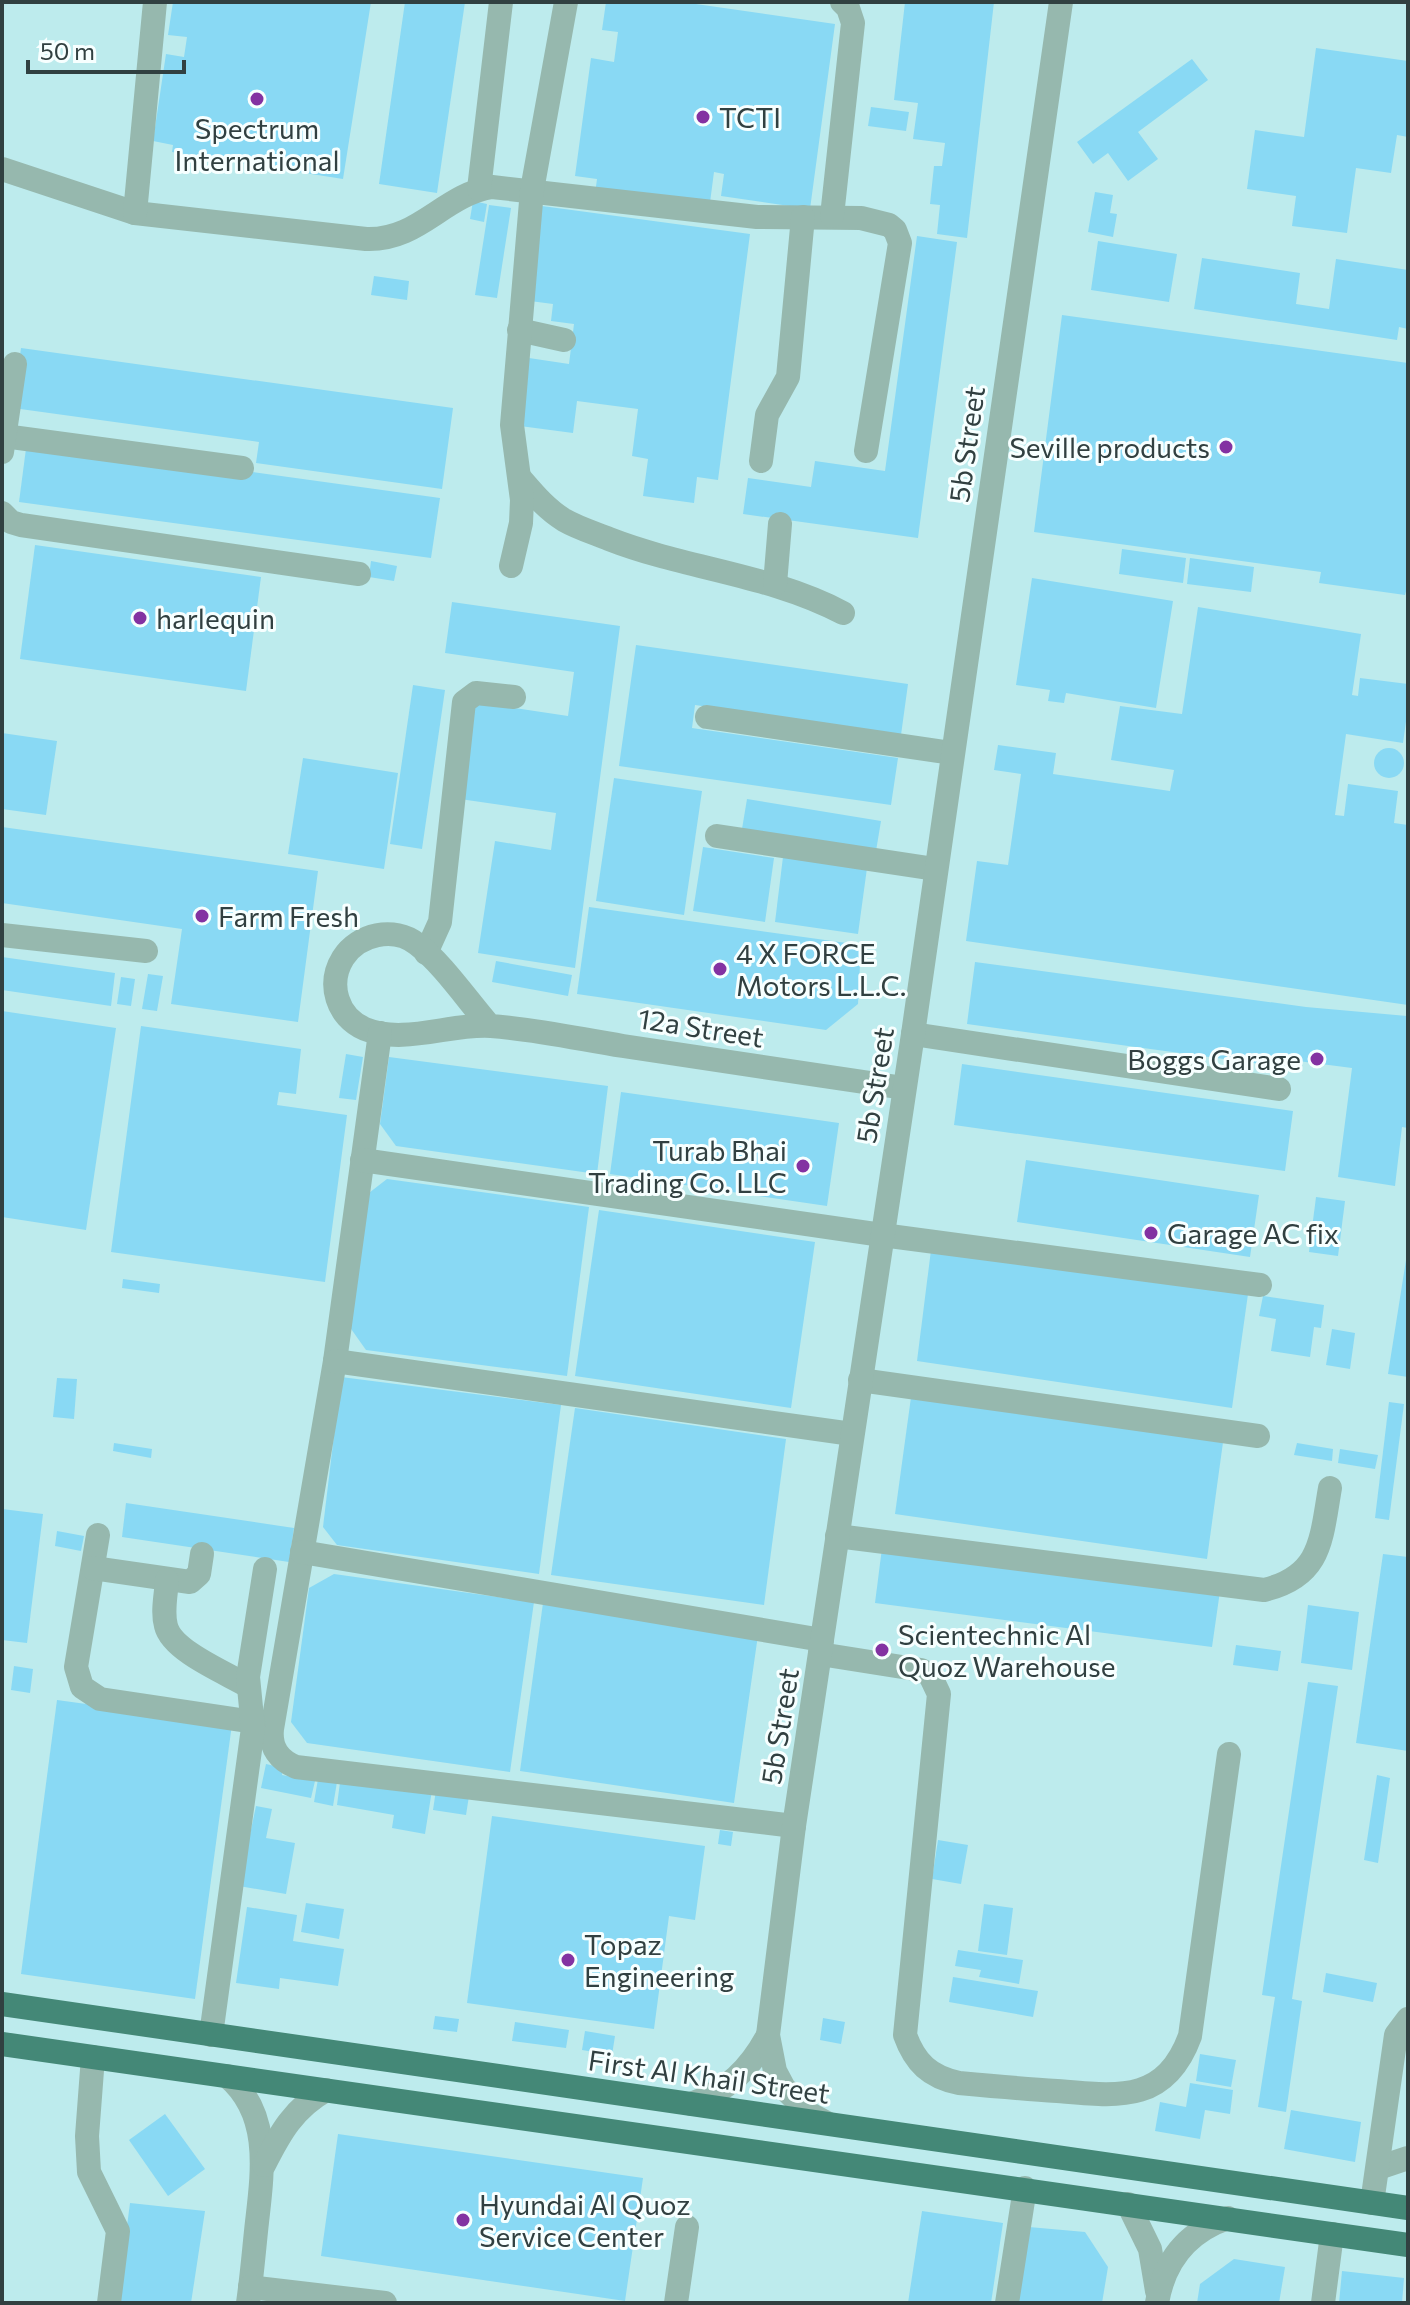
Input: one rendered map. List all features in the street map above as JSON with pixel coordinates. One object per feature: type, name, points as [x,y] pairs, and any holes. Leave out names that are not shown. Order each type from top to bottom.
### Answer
[{"type":"main road","name":"First Al Khail Street","points":[[2,2004],[1408,2208]]},
{"type":"main road","points":[[2,2044],[1408,2245]]},
{"type":"street","points":[[135,213],[155,2]]},
{"type":"street","points":[[479,189],[501,2]]},
{"type":"street","points":[[511,566],[521,523],[520,478],[512,425],[532,190],[566,2]]},
{"type":"street","points":[[832,216],[853,23],[848,8],[842,2]]},
{"type":"street","name":"5b Street","points":[[827,2123],[810,2114],[784,2088],[775,2071],[768,2035],[794,1826],[913,1034],[1061,2]]},
{"type":"street","points":[[2,169],[135,213],[378,239],[401,234],[460,197],[479,189],[504,187],[757,217],[832,216],[861,218],[889,225],[900,243],[866,451]]},
{"type":"street","points":[[761,461],[767,415],[788,377],[803,217]]},
{"type":"street","points":[[519,330],[564,340]]},
{"type":"street","points":[[15,364],[3,444],[242,468]]},
{"type":"street","points":[[520,478],[551,511],[583,529],[682,563],[775,584],[821,601],[843,613]]},
{"type":"street","points":[[2,513],[11,522],[21,525],[359,574]]},
{"type":"street","points":[[775,584],[780,524]]},
{"type":"street","points":[[426,953],[440,922],[464,702],[476,693],[514,697]]},
{"type":"street","points":[[707,717],[952,753]]},
{"type":"street","points":[[717,836],[935,869]]},
{"type":"street","points":[[489,1025],[426,953],[406,938],[383,934],[361,940],[344,956],[336,978],[337,1001],[342,1011],[364,1028],[380,1033],[335,1361],[271,1737],[276,1753],[296,1767],[794,1826]]},
{"type":"street","points":[[2,935],[146,951]]},
{"type":"street","name":"12a Street","points":[[380,1033],[489,1025],[904,1088]]},
{"type":"street","points":[[913,1034],[1279,1089]]},
{"type":"street","points":[[362,1160],[882,1235],[1260,1285]]},
{"type":"street","points":[[335,1361],[852,1434]]},
{"type":"street","points":[[860,1380],[1258,1436]]},
{"type":"street","points":[[837,1536],[1264,1590],[1283,1586],[1300,1576],[1313,1561],[1320,1543],[1330,1488]]},
{"type":"street","points":[[98,1535],[76,1667],[78,1681],[86,1693],[100,1699],[254,1722]]},
{"type":"street","points":[[302,1552],[821,1647],[921,1670],[930,1675],[939,1694],[905,2035],[912,2053],[924,2069],[940,2079],[1119,2096],[1151,2087],[1175,2066],[1190,2036],[1229,1754]]},
{"type":"street","points":[[93,1568],[184,1582],[195,1579],[201,1568],[202,1554]]},
{"type":"street","points":[[211,2035],[254,1722],[248,1686],[265,1569]]},
{"type":"street","points":[[167,1580],[164,1617],[170,1637],[180,1647],[248,1686]]},
{"type":"street","points":[[1372,2203],[1396,2035],[1408,2019]]},
{"type":"street","name":"5b Street","points":[[691,2104],[708,2098],[737,2078],[749,2066],[768,2035]]},
{"type":"street","points":[[93,2057],[87,2136],[89,2172],[118,2231],[109,2303]]},
{"type":"street","points":[[227,2076],[244,2093],[255,2114],[264,2165],[249,2295],[385,2303]]},
{"type":"street","points":[[264,2165],[294,2114],[326,2090]]},
{"type":"street","points":[[1378,2168],[1408,2158]]},
{"type":"street","points":[[1007,2303],[1025,2188]]},
{"type":"street","points":[[1128,2204],[1150,2249],[1155,2266],[1157,2301]]},
{"type":"street","points":[[1157,2301],[1167,2268],[1186,2242],[1205,2227],[1228,2218]]},
{"type":"street","points":[[676,2303],[687,2227]]},
{"type":"street","points":[[1323,2303],[1332,2234]]},
{"type":"shaded area","points":[[2,2],[1408,2],[1408,2303],[2,2303]]},
{"type":"building","name":"Spectrum International","points":[[173,2],[371,2],[343,179],[172,152],[173,145],[153,141],[166,54],[184,57],[187,37],[168,35]]},
{"type":"building","points":[[405,2],[465,2],[437,193],[379,184]]},
{"type":"building","name":"TCTI","points":[[606,2],[682,2],[835,24],[810,209],[721,196],[724,174],[714,172],[709,210],[595,194],[597,179],[575,176],[591,58],[614,62],[618,32],[602,30]]},
{"type":"building","points":[[905,2],[994,2],[967,238],[937,234],[940,205],[930,204],[934,166],[942,166],[945,143],[913,139],[918,103],[894,100]]},
{"type":"building","points":[[1316,48],[1408,61],[1408,137],[1397,135],[1391,173],[1356,168],[1347,233],[1292,226],[1296,196],[1247,189],[1255,130],[1304,137]]},
{"type":"building","points":[[1192,59],[1208,80],[1138,132],[1158,159],[1128,181],[1108,153],[1093,164],[1077,142]]},
{"type":"building","points":[[871,107],[909,112],[906,131],[868,126]]},
{"type":"building","points":[[1095,192],[1113,195],[1110,213],[1117,214],[1113,237],[1088,232]]},
{"type":"building","points":[[473,201],[487,204],[484,222],[470,219]]},
{"type":"building","points":[[489,205],[511,208],[497,298],[475,295]]},
{"type":"building","points":[[542,206],[750,234],[718,480],[697,477],[694,503],[643,496],[648,459],[632,456],[638,409],[577,401],[573,433],[520,426],[529,358],[569,364],[574,324],[551,321],[553,304],[530,301]]},
{"type":"building","points":[[917,236],[957,242],[918,538],[743,514],[748,478],[811,487],[815,461],[885,471]]},
{"type":"building","points":[[1098,241],[1177,254],[1169,302],[1091,290]]},
{"type":"building","points":[[1202,258],[1300,273],[1296,304],[1329,309],[1336,259],[1408,270],[1408,329],[1399,327],[1397,340],[1194,309]]},
{"type":"building","points":[[374,276],[409,281],[407,300],[371,295]]},
{"type":"building","name":"Seville products","points":[[1062,315],[1408,363],[1408,584],[1405,595],[1319,583],[1321,572],[1034,532]]},
{"type":"building","points":[[21,348],[453,408],[442,489],[256,463],[259,442],[13,408]]},
{"type":"building","points":[[27,441],[440,498],[431,558],[19,502]]},
{"type":"building","name":"harlequin","points":[[35,545],[261,577],[246,691],[20,659]]},
{"type":"building","points":[[1122,549],[1186,558],[1183,583],[1119,574]]},
{"type":"building","points":[[1190,558],[1254,567],[1251,592],[1187,584]]},
{"type":"building","points":[[371,561],[397,566],[394,581],[369,577]]},
{"type":"building","points":[[1032,578],[1173,601],[1156,708],[1066,693],[1064,703],[1048,701],[1050,690],[1016,685]]},
{"type":"building","points":[[452,602],[620,626],[575,968],[478,953],[495,841],[551,850],[556,813],[460,799],[474,702],[568,716],[574,672],[445,653]]},
{"type":"building","points":[[1198,607],[1361,634],[1352,695],[1358,696],[1360,678],[1408,684],[1403,743],[1346,734],[1335,815],[1344,816],[1348,784],[1398,791],[1394,823],[1408,825],[1408,1005],[966,941],[977,861],[1008,865],[1021,774],[994,770],[998,745],[1056,753],[1053,774],[1170,791],[1174,770],[1111,760],[1120,706],[1182,714]]},
{"type":"building","points":[[636,645],[908,684],[901,735],[695,705],[692,728],[898,758],[891,805],[619,766]]},
{"type":"building","points":[[413,685],[445,690],[422,849],[390,844]]},
{"type":"building","points":[[2,733],[57,741],[46,815],[2,809]]},
{"type":"building","points":[[1389,748],[1400,752],[1404,763],[1400,774],[1389,778],[1378,774],[1374,763],[1378,752]]},
{"type":"building","points":[[303,758],[398,773],[384,869],[288,854]]},
{"type":"building","points":[[614,778],[702,791],[684,915],[596,901]]},
{"type":"building","points":[[747,799],[881,821],[875,857],[741,835]]},
{"type":"building","name":"Farm Fresh","points":[[2,827],[318,871],[298,1022],[171,1004],[182,929],[2,903]]},
{"type":"building","points":[[703,847],[774,858],[765,922],[693,911]]},
{"type":"building","points":[[783,857],[867,868],[858,934],[775,922]]},
{"type":"building","name":"4 X FORCE Motors L.L.C.","points":[[589,907],[861,945],[858,1004],[826,1030],[577,994]]},
{"type":"building","points":[[2,957],[115,973],[111,1006],[2,990]]},
{"type":"building","points":[[496,961],[572,975],[568,996],[492,982]]},
{"type":"building","points":[[975,962],[1306,1007],[1407,1016],[1408,1128],[1402,1127],[1395,1186],[1338,1177],[1352,1068],[1298,1061],[1297,1069],[967,1024]]},
{"type":"building","points":[[148,974],[163,976],[157,1011],[142,1009]]},
{"type":"building","points":[[121,977],[135,979],[131,1006],[117,1004]]},
{"type":"building","points":[[2,1011],[116,1028],[86,1230],[2,1217]]},
{"type":"building","points":[[141,1026],[301,1049],[296,1094],[279,1092],[277,1105],[347,1115],[325,1282],[111,1252]]},
{"type":"building","points":[[346,1054],[363,1057],[356,1100],[339,1098]]},
{"type":"building","points":[[389,1057],[608,1086],[597,1174],[396,1146],[380,1124]]},
{"type":"building","points":[[962,1064],[1293,1111],[1285,1171],[954,1125]]},
{"type":"building","points":[[621,1092],[839,1123],[827,1206],[610,1174]]},
{"type":"building","points":[[1026,1160],[1259,1195],[1250,1257],[1017,1222]]},
{"type":"building","points":[[387,1179],[589,1207],[567,1376],[366,1350],[349,1326],[365,1196]]},
{"type":"building","points":[[1316,1197],[1345,1201],[1338,1256],[1309,1252]]},
{"type":"building","points":[[599,1210],[815,1242],[791,1408],[575,1376]]},
{"type":"building","points":[[931,1250],[1248,1294],[1232,1408],[917,1361]]},
{"type":"building","points":[[1408,1260],[1408,1377],[1388,1374]]},
{"type":"building","points":[[123,1279],[160,1284],[159,1293],[122,1288]]},
{"type":"building","points":[[1263,1296],[1324,1305],[1321,1328],[1314,1327],[1310,1357],[1271,1351],[1276,1319],[1259,1316]]},
{"type":"building","points":[[1332,1329],[1355,1333],[1350,1369],[1326,1365]]},
{"type":"building","points":[[341,1377],[561,1405],[539,1574],[337,1545],[323,1527]]},
{"type":"building","points":[[57,1378],[77,1379],[74,1419],[53,1417]]},
{"type":"building","points":[[912,1390],[1224,1435],[1207,1559],[895,1514]]},
{"type":"building","points":[[1389,1402],[1404,1404],[1389,1520],[1375,1518]]},
{"type":"building","points":[[575,1408],[786,1439],[764,1605],[551,1575]]},
{"type":"building","points":[[114,1443],[152,1449],[151,1458],[113,1451]]},
{"type":"building","points":[[1297,1443],[1333,1449],[1332,1461],[1294,1455]]},
{"type":"building","points":[[1340,1449],[1378,1455],[1375,1469],[1338,1463]]},
{"type":"building","points":[[126,1503],[294,1528],[289,1562],[122,1537]]},
{"type":"building","points":[[2,1509],[43,1514],[27,1643],[2,1640]]},
{"type":"building","points":[[57,1531],[84,1536],[81,1551],[55,1546]]},
{"type":"building","points":[[882,1548],[1220,1591],[1212,1647],[875,1603]]},
{"type":"building","points":[[1383,1554],[1408,1557],[1408,1751],[1356,1743]]},
{"type":"building","points":[[334,1574],[534,1602],[510,1772],[307,1743],[291,1722],[309,1588]]},
{"type":"building","points":[[543,1603],[758,1635],[734,1803],[520,1771]]},
{"type":"building","points":[[1308,1605],[1359,1612],[1352,1670],[1301,1663]]},
{"type":"building","points":[[1236,1645],[1281,1651],[1278,1671],[1233,1665]]},
{"type":"building","points":[[14,1666],[33,1669],[30,1693],[11,1690]]},
{"type":"building","points":[[1308,1682],[1338,1686],[1292,1999],[1302,2001],[1286,2112],[1258,2107],[1275,1997],[1262,1995]]},
{"type":"building","points":[[57,1700],[232,1724],[195,1999],[21,1974]]},
{"type":"building","points":[[266,1764],[283,1768],[282,1775],[315,1781],[311,1798],[261,1788]]},
{"type":"building","points":[[341,1775],[432,1790],[425,1834],[392,1828],[394,1815],[337,1805]]},
{"type":"building","points":[[1377,1775],[1390,1778],[1378,1863],[1364,1860]]},
{"type":"building","points":[[318,1779],[337,1782],[333,1806],[314,1802]]},
{"type":"building","points":[[436,1790],[469,1796],[466,1815],[433,1810]]},
{"type":"building","points":[[256,1806],[272,1809],[266,1838],[295,1843],[286,1894],[239,1886]]},
{"type":"building","name":"Topaz Engineering","points":[[492,1816],[705,1846],[695,1920],[669,1916],[654,2029],[467,2003]]},
{"type":"building","points":[[720,1830],[733,1832],[731,1846],[718,1844]]},
{"type":"building","points":[[938,1840],[968,1845],[961,1884],[932,1879]]},
{"type":"building","points":[[306,1903],[344,1909],[339,1939],[301,1932]]},
{"type":"building","points":[[984,1904],[1013,1908],[1007,1955],[978,1951]]},
{"type":"building","points":[[247,1907],[297,1915],[293,1941],[344,1949],[338,1986],[280,1978],[279,1989],[236,1983]]},
{"type":"building","points":[[958,1950],[1023,1960],[1019,1984],[979,1977],[981,1970],[955,1966]]},
{"type":"building","points":[[1326,1973],[1377,1983],[1373,2002],[1323,1992]]},
{"type":"building","points":[[953,1977],[1038,1991],[1033,2017],[949,2002]]},
{"type":"building","points":[[435,2016],[459,2019],[457,2032],[433,2029]]},
{"type":"building","points":[[823,2018],[845,2022],[841,2044],[820,2040]]},
{"type":"building","points":[[515,2022],[569,2030],[566,2048],[512,2041]]},
{"type":"building","points":[[585,2031],[615,2036],[612,2055],[582,2050]]},
{"type":"building","points":[[1200,2054],[1236,2060],[1231,2087],[1196,2081]]},
{"type":"building","points":[[1190,2083],[1233,2090],[1230,2114],[1205,2110],[1200,2139],[1155,2131],[1160,2102],[1186,2107]]},
{"type":"building","points":[[1291,2110],[1361,2122],[1355,2162],[1284,2149]]},
{"type":"building","points":[[165,2114],[205,2169],[168,2196],[129,2140]]},
{"type":"building","points":[[338,2134],[643,2178],[625,2301],[321,2256]]},
{"type":"building","points":[[130,2203],[205,2211],[191,2303],[117,2303]]},
{"type":"building","points":[[922,2211],[1003,2223],[991,2303],[908,2303]]},
{"type":"building","points":[[1029,2227],[1085,2232],[1108,2267],[1102,2303],[1018,2303]]},
{"type":"building","points":[[1234,2259],[1285,2267],[1279,2303],[1197,2303],[1200,2284]]},
{"type":"building","points":[[1342,2271],[1404,2278],[1402,2303],[1339,2303]]},
{"type":"place","name":"Spectrum International","points":[[257,99]]},
{"type":"place","name":"TCTI","points":[[703,117]]},
{"type":"place","name":"Seville products","points":[[1226,447]]},
{"type":"place","name":"harlequin","points":[[140,618]]},
{"type":"place","name":"Farm Fresh","points":[[202,916]]},
{"type":"place","name":"4 X FORCE Motors L.L.C.","points":[[720,969]]},
{"type":"place","name":"Boggs Garage","points":[[1317,1059]]},
{"type":"place","name":"Turab Bhai Trading Co. LLC","points":[[803,1166]]},
{"type":"place","name":"Garage AC fix","points":[[1151,1233]]},
{"type":"place","name":"Scientechnic Al Quoz Warehouse","points":[[882,1650]]},
{"type":"place","name":"Topaz Engineering","points":[[568,1960]]},
{"type":"place","name":"Hyundai Al Quoz Service Center","points":[[463,2220]]}]
